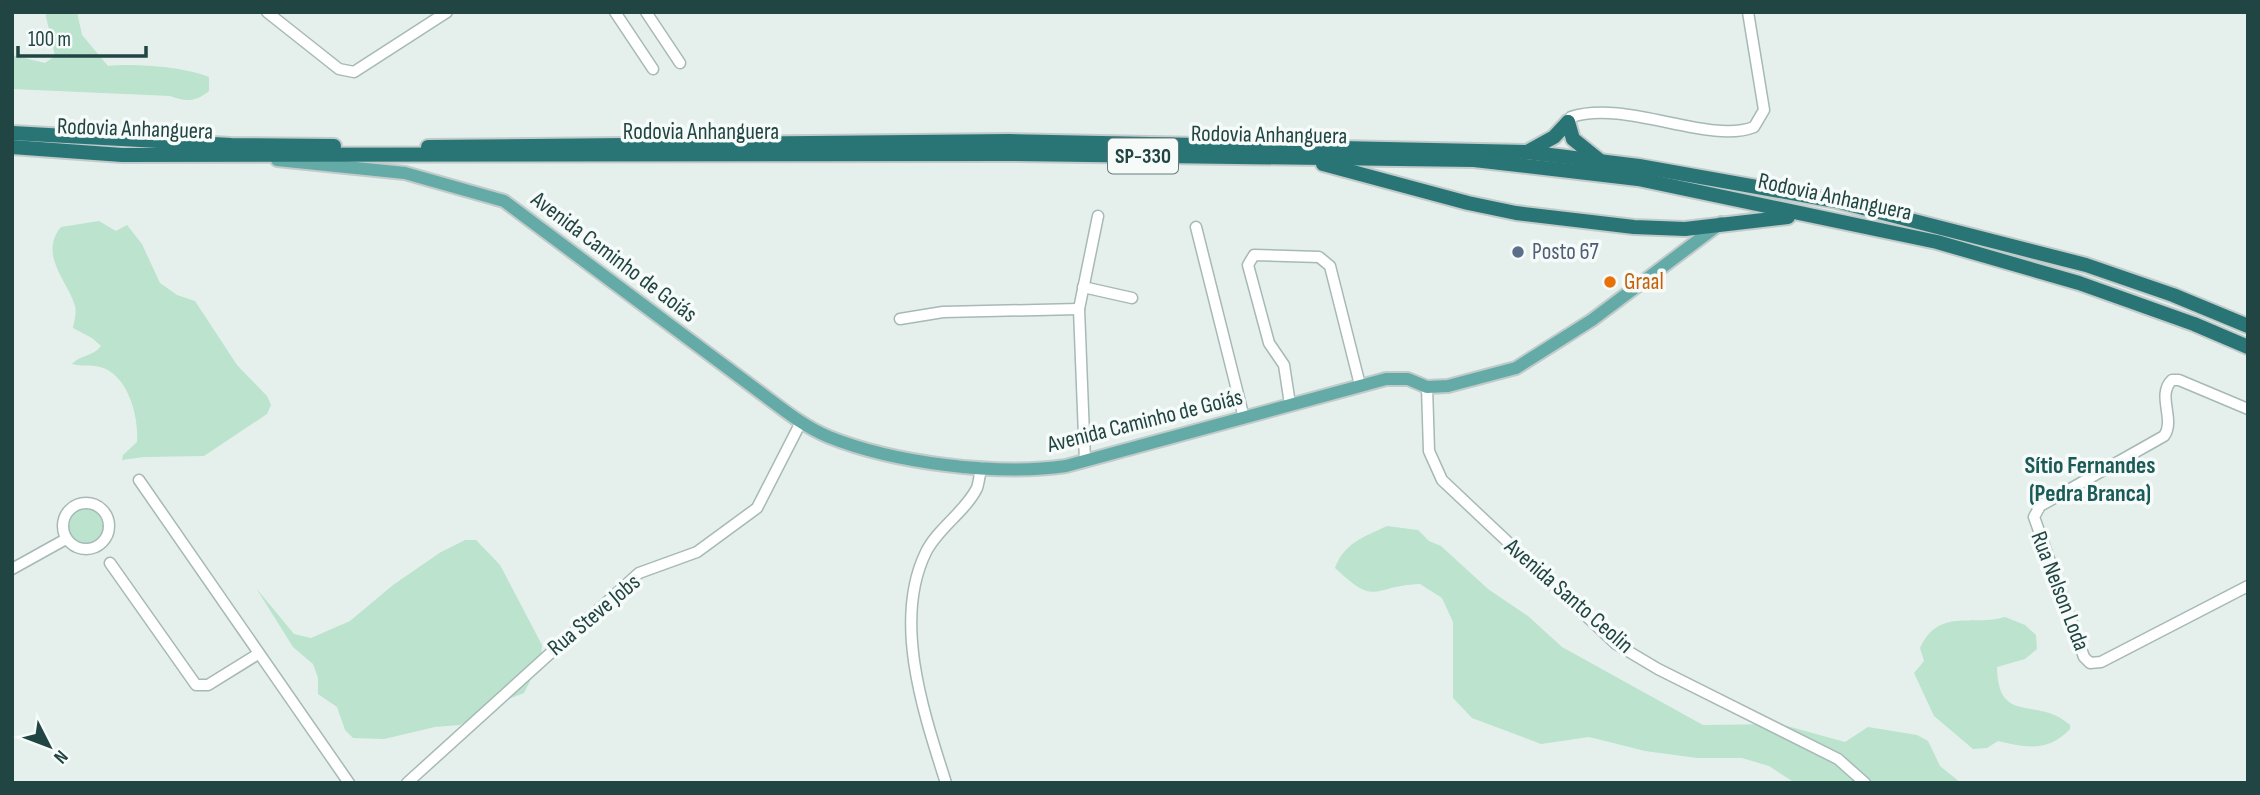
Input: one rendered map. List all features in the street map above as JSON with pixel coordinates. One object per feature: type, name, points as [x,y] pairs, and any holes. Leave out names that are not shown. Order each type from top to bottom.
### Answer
[{"type":"highway","points":[[1526,152],[1554,137],[1568,122]]},
{"type":"highway","points":[[1568,122],[1573,139],[1600,161]]},
{"type":"highway","name":"Rodovia Anhanguera","points":[[12,133],[231,145],[423,147],[1009,141],[1526,152],[1600,161],[1836,201],[2086,265],[2173,295],[2248,326]]},
{"type":"highway","name":"Rodovia Anhanguera","points":[[12,147],[122,155],[1009,154],[1474,160],[1638,179],[1937,242],[2040,270],[2194,324],[2248,347]]},
{"type":"highway","points":[[1302,158],[1468,203],[1516,213],[1664,229],[1771,216],[1825,217]]},
{"type":"main road","name":"Avenida Caminho de Goiás","points":[[231,155],[405,173],[504,201],[801,422],[827,436],[873,452],[981,467],[1048,469],[1386,379],[1408,379],[1427,387],[1448,386],[1516,368],[1570,335],[1722,223]]},
{"type":"street","points":[[267,12],[340,69],[354,72],[447,12]]},
{"type":"street","points":[[615,12],[653,69]]},
{"type":"street","points":[[646,12],[680,64]]},
{"type":"street","points":[[1568,122],[1571,117],[1590,113],[1652,118],[1729,132],[1754,128],[1764,110],[1748,12]]},
{"type":"street","points":[[1085,461],[1079,309],[1098,216]]},
{"type":"street","points":[[1196,227],[1244,418]]},
{"type":"street","points":[[1290,404],[1284,365],[1269,343],[1248,265],[1254,255],[1319,257],[1326,260],[1330,266],[1360,385]]},
{"type":"street","points":[[1083,287],[1132,298]]},
{"type":"street","points":[[900,319],[943,312],[1079,309]]},
{"type":"street","name":"Rua Nelson Loda","points":[[2248,409],[2175,379],[2165,390],[2168,428],[2164,436],[2040,506],[2034,517],[2084,657],[2090,663],[2101,662],[2248,586]]},
{"type":"street","name":"Avenida Santo Ceolin","points":[[1427,387],[1429,451],[1442,480],[1580,612],[1616,644],[1645,662],[1838,759],[1864,783]]},
{"type":"street","name":"Rua Steve Jobs","points":[[407,783],[639,573],[697,552],[757,508],[801,422]]},
{"type":"street","points":[[946,783],[930,732],[912,657],[913,612],[918,576],[927,550],[976,488],[981,467]]},
{"type":"street","points":[[139,480],[349,783]]},
{"type":"street","points":[[89,503],[107,516],[108,531],[100,544],[93,548],[78,548],[66,539],[63,524],[75,506],[89,503]]},
{"type":"street","points":[[12,569],[66,539]]},
{"type":"street","points":[[110,563],[196,685],[208,685],[258,654]]},
{"type":"green space","points":[[45,12],[77,12],[82,35],[108,66],[131,65],[187,71],[209,77],[209,91],[195,99],[186,100],[170,96],[12,89],[12,55],[45,63],[55,56]]},
{"type":"green space","points":[[99,221],[116,231],[127,225],[142,244],[160,283],[177,295],[195,301],[237,365],[267,396],[271,405],[267,414],[204,456],[122,460],[123,455],[137,442],[134,409],[125,387],[110,371],[97,366],[72,364],[101,346],[73,328],[75,306],[53,258],[52,248],[61,227]]},
{"type":"green space","points":[[86,506],[94,507],[100,512],[105,518],[105,534],[100,540],[94,545],[86,546],[78,545],[72,540],[67,534],[66,526],[67,518],[72,512],[78,507]]},
{"type":"green space","points":[[1387,526],[1418,530],[1429,541],[1441,546],[1488,589],[1528,616],[1562,647],[1703,725],[1780,724],[1845,742],[1868,727],[1917,735],[1928,741],[1940,766],[1961,783],[1795,783],[1769,766],[1742,758],[1697,758],[1645,751],[1589,737],[1541,744],[1472,718],[1453,698],[1453,622],[1442,598],[1420,584],[1368,591],[1359,588],[1335,568],[1349,547]]},
{"type":"green space","points":[[465,540],[476,540],[500,565],[542,645],[541,659],[524,693],[491,706],[460,725],[435,727],[384,739],[353,738],[345,730],[337,707],[318,694],[318,678],[313,664],[293,647],[256,588],[294,634],[311,638],[350,621],[393,585],[441,552]]},
{"type":"green space","points":[[2005,617],[2025,625],[2036,635],[2037,649],[2025,659],[1997,667],[1999,685],[2004,697],[2012,704],[2057,716],[2070,725],[2070,729],[2054,742],[2045,745],[2027,746],[1998,741],[1987,748],[1973,749],[1934,716],[1914,673],[1924,661],[1920,648],[1928,635],[1947,623]]},
{"type":"place","name":"Posto 67","points":[[1518,252]]},
{"type":"place","name":"Graal","points":[[1610,282]]},
{"type":"district","name":"Sítio Fernandes (Pedra Branca)","points":[[2090,479]]}]
